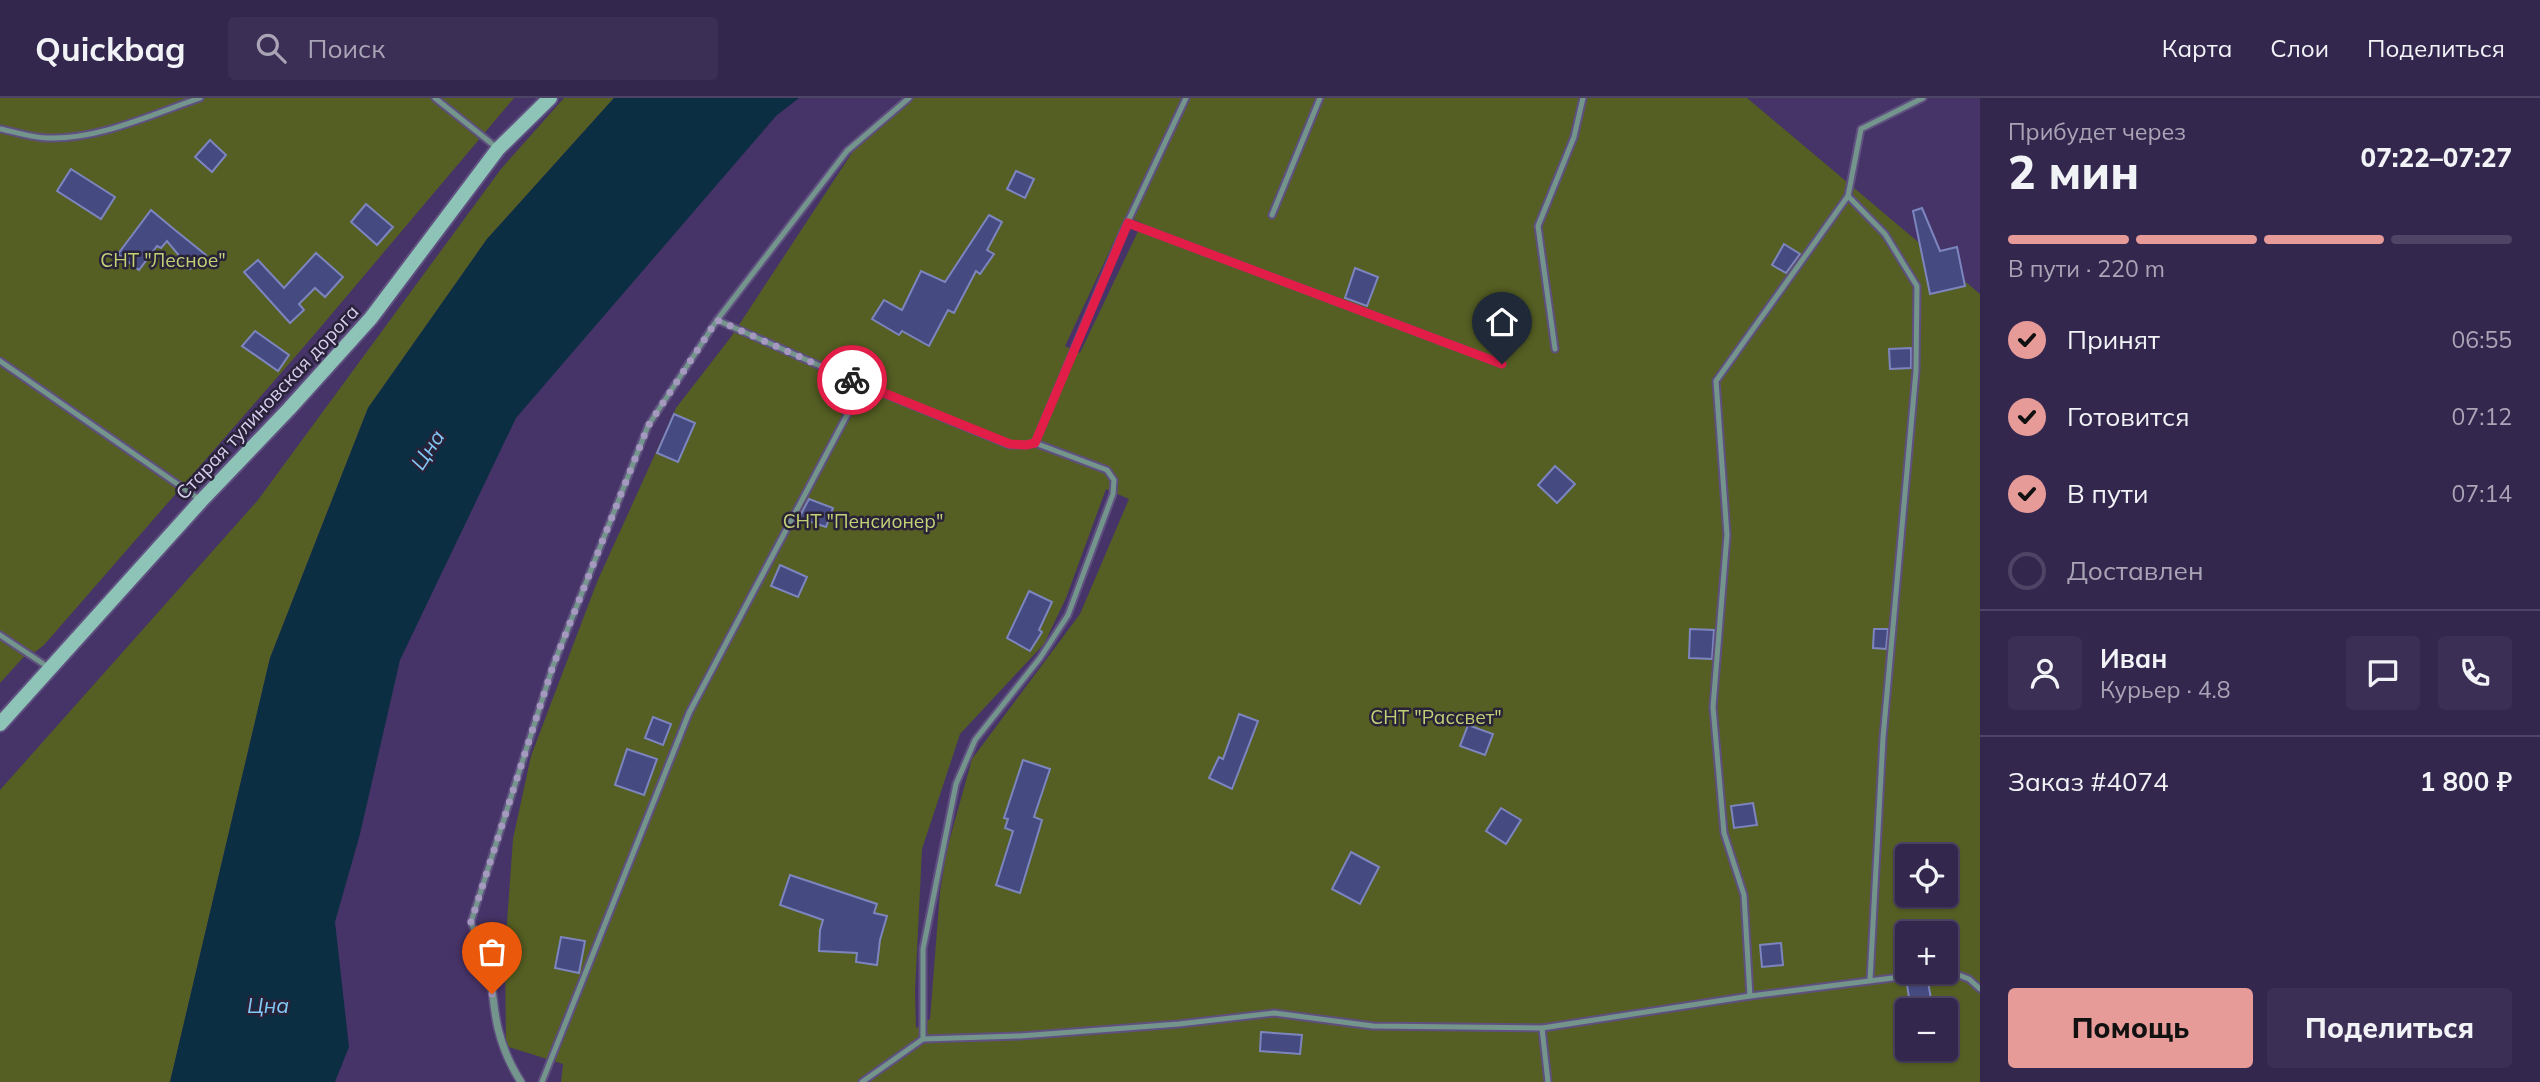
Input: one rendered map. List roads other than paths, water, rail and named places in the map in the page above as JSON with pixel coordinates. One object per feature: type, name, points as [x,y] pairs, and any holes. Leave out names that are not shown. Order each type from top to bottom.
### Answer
[{"type":"street","name":"Старая тулиновская дорога","points":[[0,724],[371,318],[498,149],[550,98]]},
{"type":"street","points":[[491,975],[494,1014],[503,1049],[521,1082]]},
{"type":"lane","points":[[0,130],[46,138],[69,138],[96,133],[200,98]]},
{"type":"lane","points":[[435,98],[498,149]]},
{"type":"lane","points":[[491,975],[471,922],[553,666],[648,426],[717,320],[848,151],[908,98]]},
{"type":"lane","points":[[1035,443],[1128,223],[1186,98]]},
{"type":"lane","points":[[1272,215],[1320,98]]},
{"type":"lane","points":[[1555,349],[1538,226],[1574,137],[1583,98]]},
{"type":"lane","points":[[1750,996],[1744,895],[1724,833],[1713,707],[1727,535],[1716,381],[1848,196],[1861,129],[1923,98]]},
{"type":"lane","points":[[1848,196],[1885,234],[1917,286],[1916,371],[1884,738],[1870,980]]},
{"type":"lane","points":[[1128,223],[1502,364]]},
{"type":"lane","points":[[717,320],[863,385],[1010,444],[1035,443],[1107,470],[1114,480],[1113,494],[1068,615],[1040,658],[975,740],[956,784],[923,949],[923,1040]]},
{"type":"lane","points":[[0,360],[201,501]]},
{"type":"lane","points":[[542,1082],[689,713],[863,385]]},
{"type":"lane","points":[[0,635],[50,669]]},
{"type":"lane","points":[[862,1082],[923,1040],[1180,1024],[1274,1013],[1373,1026],[1542,1028],[1750,996],[1948,971],[1969,979],[1980,989]]},
{"type":"lane","points":[[1542,1028],[1548,1082]]},
{"type":"water","name":"Цна","points":[[614,98],[799,98],[776,116],[516,418],[400,660],[360,834],[335,922],[349,1047],[335,1082],[170,1082],[270,658],[368,408],[487,239]]},
{"type":"park label","name":"СНТ \"Лесное\"","points":[[163,260]]},
{"type":"park label","name":"СНТ \"Пенсионер\"","points":[[863,521]]},
{"type":"park label","name":"СНТ \"Рассвет\"","points":[[1436,717]]}]
